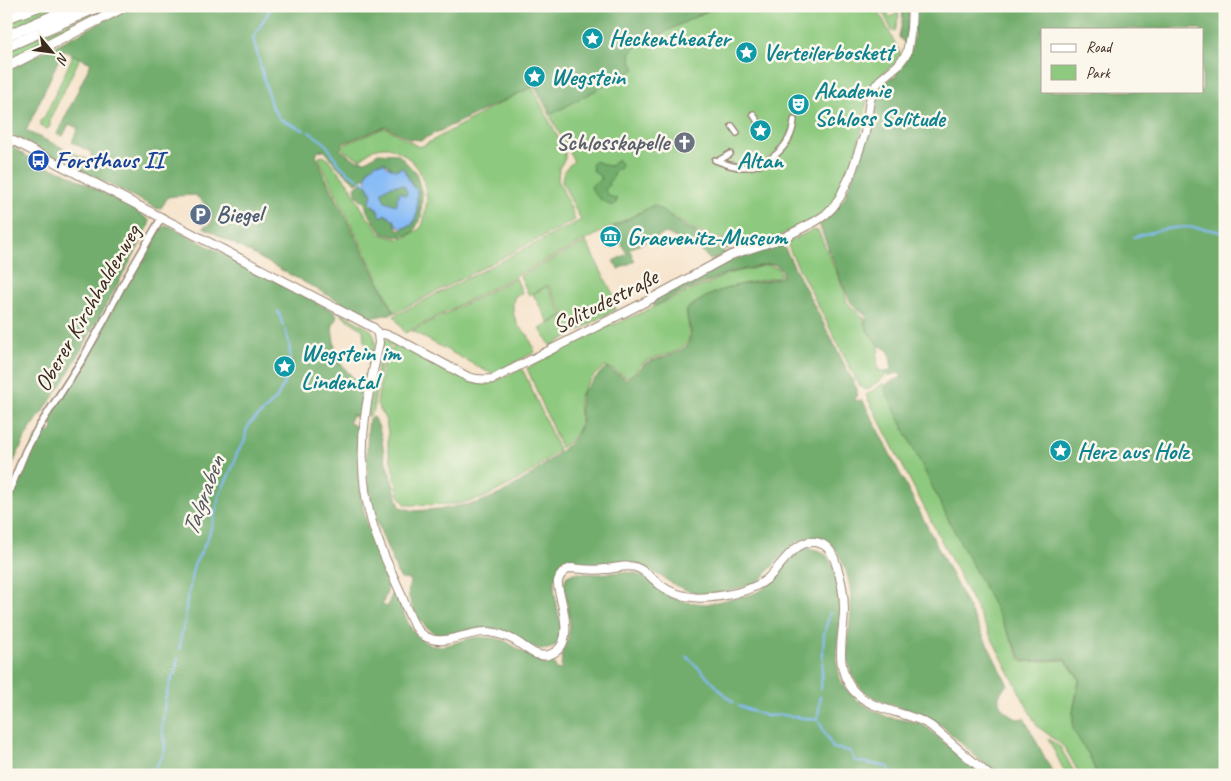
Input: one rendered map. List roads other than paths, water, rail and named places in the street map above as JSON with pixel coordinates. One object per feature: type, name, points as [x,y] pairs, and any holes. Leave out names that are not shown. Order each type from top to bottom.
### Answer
[{"type":"highway","points":[[6,18],[39,6]]},
{"type":"highway","points":[[6,36],[76,6]]},
{"type":"highway","points":[[6,47],[100,6]]},
{"type":"highway","points":[[6,67],[125,6]]},
{"type":"street","name":"Solitudestraße","points":[[6,137],[371,326],[378,334],[395,338],[468,376],[485,380],[493,379],[649,300],[731,255],[783,238],[825,215],[840,198],[845,187],[865,133],[870,100],[876,85],[898,65],[907,53],[912,6]]},
{"type":"street","points":[[754,114],[758,122]]},
{"type":"street","points":[[730,154],[717,160],[737,167],[748,168],[752,164],[759,165],[782,149],[789,137],[794,120]]},
{"type":"street","points":[[732,126],[737,133]]},
{"type":"street","name":"Oberer Kirchhaldenweg","points":[[6,499],[26,450],[37,430],[82,360],[162,217]]},
{"type":"street","points":[[378,334],[379,342],[364,423],[364,468],[367,499],[374,527],[396,583],[414,624],[422,635],[428,638],[450,640],[473,633],[490,632],[506,636],[537,654],[549,655],[559,649],[563,643],[565,618],[558,582],[562,573],[571,568],[605,570],[626,566],[636,567],[647,573],[669,591],[693,598],[708,598],[738,592],[760,584],[771,575],[784,558],[795,548],[813,542],[821,544],[829,550],[839,572],[844,608],[841,658],[844,674],[854,690],[864,700],[876,706],[917,718],[931,726],[989,775]]},
{"type":"water","points":[[376,163],[385,163],[395,170],[403,168],[412,186],[417,190],[417,214],[412,225],[402,228],[398,227],[394,220],[385,214],[381,217],[377,209],[370,202],[372,194],[366,177],[368,170]],"holes":[[[403,185],[407,195],[399,193],[396,205],[385,201],[382,191],[388,187]]]},
{"type":"waterway","points":[[272,6],[253,38],[271,105],[280,119],[304,130]]},
{"type":"waterway","points":[[309,132],[325,143],[339,164],[357,178]]},
{"type":"waterway","points":[[360,180],[367,183]]},
{"type":"waterway","points":[[1134,237],[1158,230],[1190,227],[1225,233]]},
{"type":"waterway","name":"Talgraben","points":[[278,311],[283,325]]},
{"type":"waterway","name":"Talgraben","points":[[285,330],[290,346],[289,362]]},
{"type":"waterway","name":"Talgraben","points":[[180,649],[187,597],[194,565],[209,535],[219,496],[237,453],[245,440],[246,431],[250,423],[277,398],[286,379],[288,367]]},
{"type":"waterway","points":[[821,688],[824,634],[830,613]]},
{"type":"waterway","points":[[687,657],[733,702]]},
{"type":"waterway","name":"Talgraben","points":[[157,775],[155,769],[164,753],[165,746],[162,728],[165,699],[176,670],[178,658]]},
{"type":"waterway","points":[[820,697],[818,720],[833,748],[850,751],[855,761],[889,767],[887,775]]},
{"type":"waterway","points":[[739,706],[766,716],[783,715],[817,720]]},
{"type":"place","name":"Heckentheater","points":[[593,38]]},
{"type":"place","name":"Verteilerboskett","points":[[747,52]]},
{"type":"place","name":"Wegstein","points":[[535,77]]},
{"type":"place","name":"Akademie Schloss Solitude","points":[[798,104]]},
{"type":"place","name":"Altan","points":[[760,131]]},
{"type":"place","name":"Schlosskapelle","points":[[685,142]]},
{"type":"place","name":"Forsthaus II","points":[[39,160]]},
{"type":"place","name":"Biegel","points":[[200,214]]},
{"type":"place","name":"Graevenitz-Museum","points":[[611,237]]},
{"type":"place","name":"Wegstein im Lindental","points":[[285,367]]},
{"type":"place","name":"Herz aus Holz","points":[[1061,451]]}]
